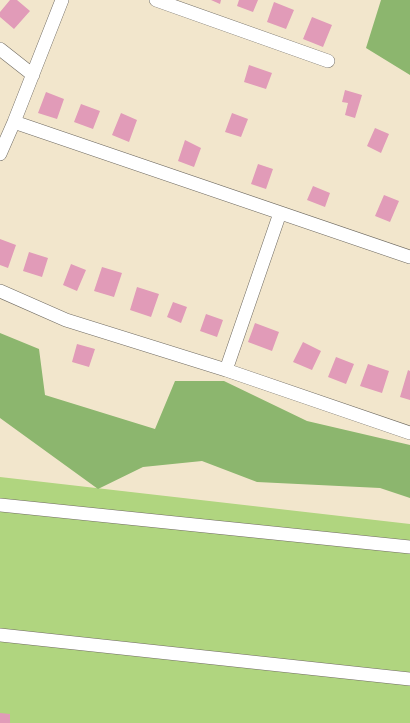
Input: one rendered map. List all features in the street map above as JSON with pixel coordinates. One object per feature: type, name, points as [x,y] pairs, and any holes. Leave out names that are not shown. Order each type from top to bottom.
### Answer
[{"type":"lane","points":[[0,154],[34,75],[62,0]]},
{"type":"lane","points":[[156,0],[328,61]]},
{"type":"lane","points":[[0,49],[34,75]]},
{"type":"lane","points":[[14,122],[410,257]]},
{"type":"lane","points":[[226,370],[280,213]]},
{"type":"lane","points":[[0,291],[66,320],[226,370],[410,433]]},
{"type":"lane","points":[[0,505],[410,547]]},
{"type":"lane","points":[[0,635],[410,679]]},
{"type":"green space","points":[[381,0],[410,0],[410,75],[366,48]]},
{"type":"green space","points":[[0,333],[39,349],[45,395],[155,429],[175,381],[224,381],[307,421],[410,445],[410,498],[380,488],[257,482],[202,461],[143,467],[98,489],[0,418]]},
{"type":"green space","points":[[0,477],[410,524],[410,723],[0,723]]},
{"type":"building","points":[[10,0],[17,0],[30,11],[14,29],[0,17],[0,12]]},
{"type":"building","points":[[211,0],[221,0],[220,4]]},
{"type":"building","points":[[239,0],[258,0],[253,12],[237,6]]},
{"type":"building","points":[[274,2],[294,10],[286,29],[267,22]]},
{"type":"building","points":[[312,17],[332,25],[323,47],[303,39]]},
{"type":"building","points":[[249,65],[272,73],[266,89],[244,82]]},
{"type":"building","points":[[345,90],[362,95],[355,118],[345,115],[348,103],[342,102]]},
{"type":"building","points":[[46,92],[64,99],[57,119],[38,113]]},
{"type":"building","points":[[81,104],[100,111],[93,129],[74,122]]},
{"type":"building","points":[[121,113],[137,120],[129,142],[112,135]]},
{"type":"building","points":[[232,113],[248,119],[241,137],[225,132]]},
{"type":"building","points":[[375,128],[389,134],[381,153],[367,146]]},
{"type":"building","points":[[185,140],[201,148],[194,167],[178,161]]},
{"type":"building","points":[[258,164],[273,169],[266,189],[251,184]]},
{"type":"building","points":[[313,186],[330,193],[325,207],[307,200]]},
{"type":"building","points":[[384,195],[399,201],[390,222],[375,216]]},
{"type":"building","points":[[0,239],[16,245],[8,268],[0,265]]},
{"type":"building","points":[[29,252],[48,258],[42,277],[23,271]]},
{"type":"building","points":[[71,264],[86,270],[77,291],[63,285]]},
{"type":"building","points":[[102,267],[122,273],[114,297],[94,291]]},
{"type":"building","points":[[137,287],[159,294],[151,317],[130,310]]},
{"type":"building","points":[[173,302],[187,307],[181,323],[167,317]]},
{"type":"building","points":[[206,314],[223,320],[217,337],[200,331]]},
{"type":"building","points":[[255,323],[279,332],[272,351],[248,342]]},
{"type":"building","points":[[303,342],[321,351],[312,370],[293,362]]},
{"type":"building","points":[[77,344],[95,349],[89,367],[72,362]]},
{"type":"building","points":[[336,357],[354,364],[346,384],[328,377]]},
{"type":"building","points":[[368,364],[389,371],[382,393],[360,386]]},
{"type":"building","points":[[408,370],[410,371],[410,400],[400,397]]},
{"type":"building","points":[[0,713],[10,714],[10,723],[0,723]]}]
